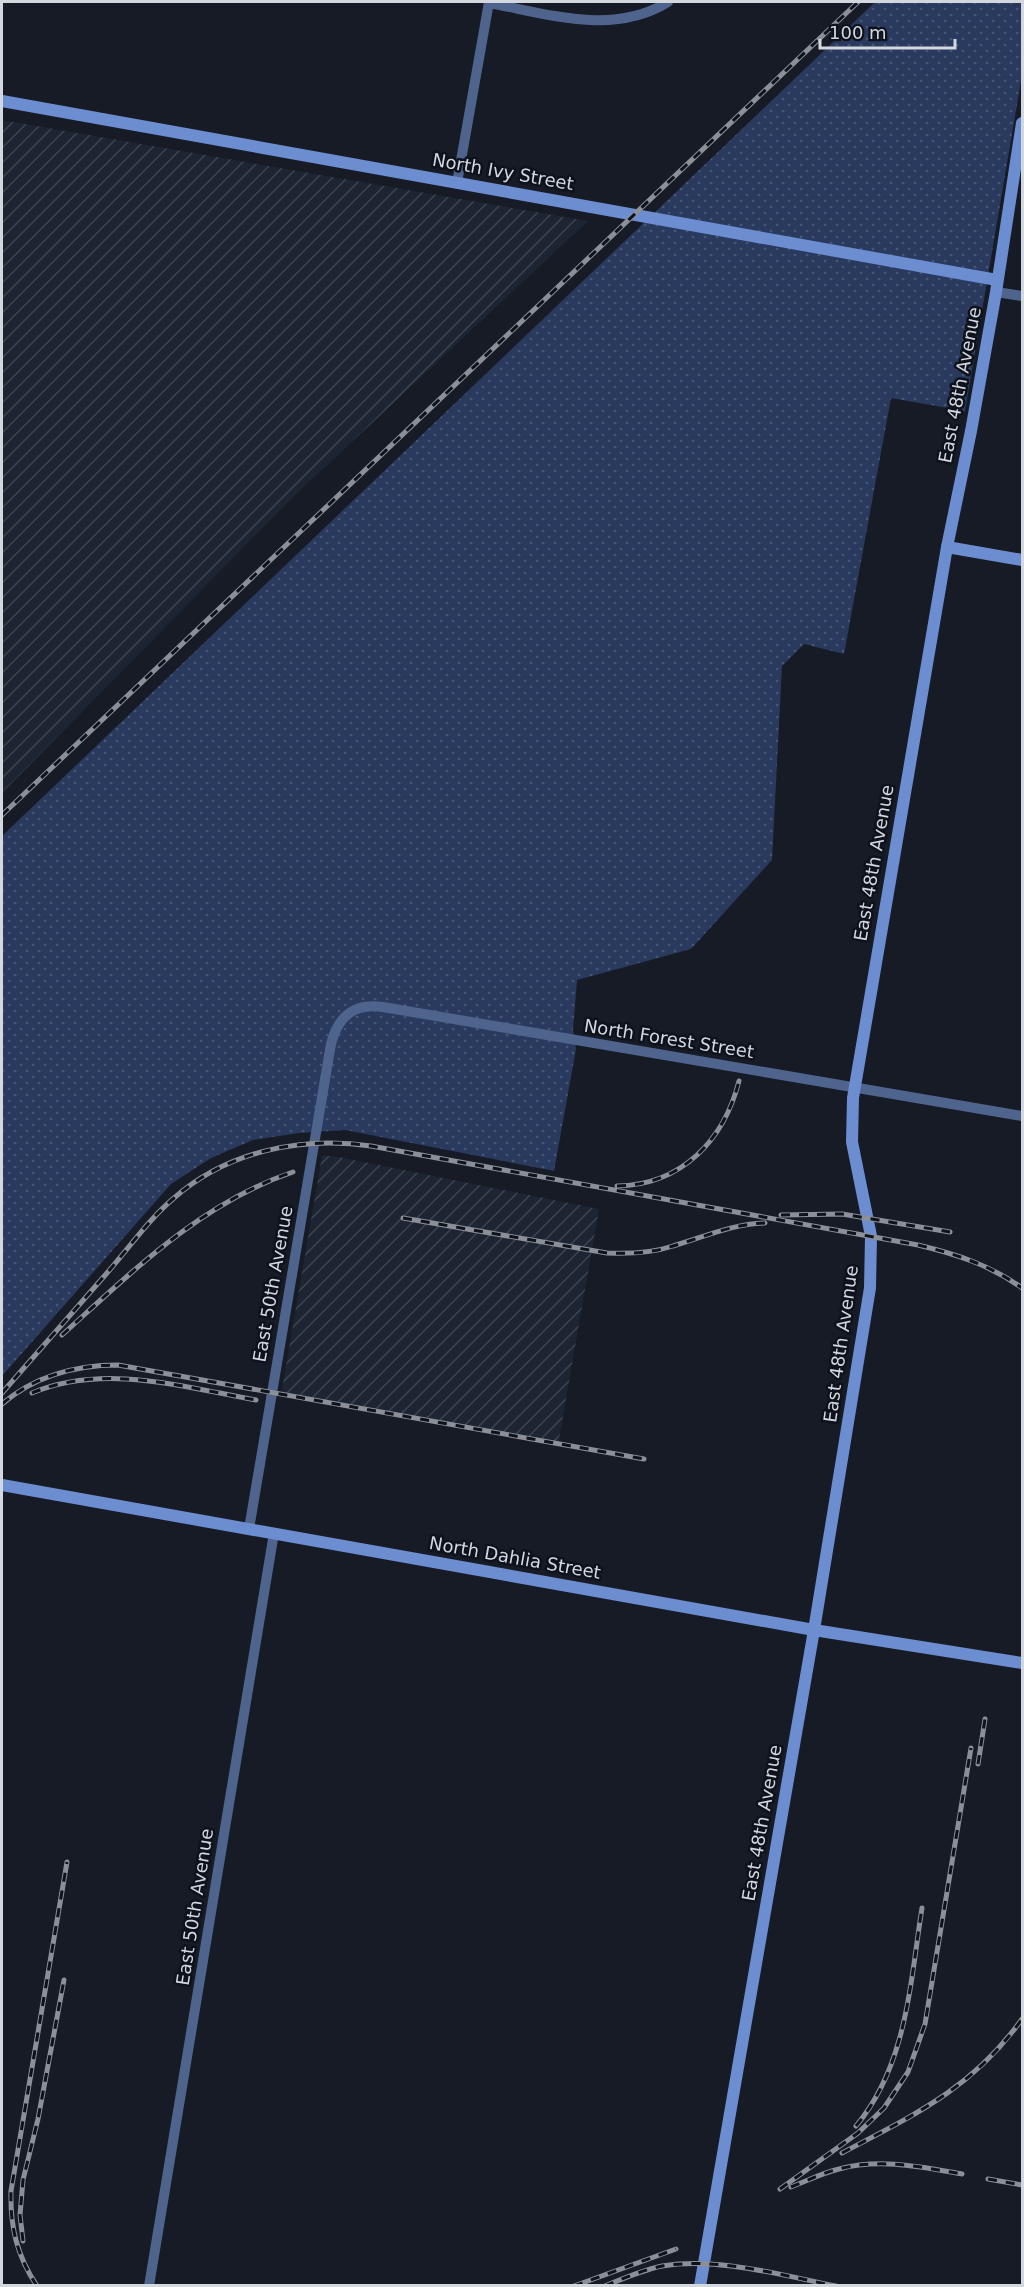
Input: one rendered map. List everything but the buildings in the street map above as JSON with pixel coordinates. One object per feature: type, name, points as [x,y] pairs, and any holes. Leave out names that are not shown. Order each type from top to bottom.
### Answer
[{"type":"street","points":[[457,183],[489,2],[567,16],[611,21],[645,14],[668,2]]},
{"type":"street","name":"North Ivy Street","points":[[2,101],[457,183],[997,286],[1023,296]]},
{"type":"street","name":"East 48th Avenue","points":[[700,2286],[814,1629],[871,1274],[868,1217],[857,1173],[852,1137],[855,1086],[947,547],[975,411],[997,286],[1023,123]]},
{"type":"street","points":[[947,547],[1023,560]]},
{"type":"street","name":"North Forest Street","points":[[331,1044],[336,1027],[346,1015],[363,1006],[378,1006],[1023,1116]]},
{"type":"street","name":"East 50th Avenue","points":[[249,1529],[331,1044]]},
{"type":"street","name":"North Dahlia Street","points":[[2,1485],[814,1629],[1023,1663]]},
{"type":"street","name":"East 50th Avenue","points":[[149,2286],[274,1533]]},
{"type":"shaded area","points":[[875,2],[1022,2],[1022,75],[965,411],[891,398],[844,654],[804,644],[782,666],[772,860],[691,949],[577,980],[573,1030],[576,1049],[554,1171],[345,1130],[299,1133],[253,1140],[211,1158],[171,1184],[2,1376],[2,836]]},
{"type":"shaded area","points":[[2,120],[588,221],[294,496],[2,793]]},
{"type":"shaded area","points":[[322,1156],[334,1156],[599,1209],[558,1445],[281,1395]]},
{"type":"railway","points":[[2,815],[858,2]]},
{"type":"railway","points":[[617,1186],[640,1184],[661,1177],[680,1168],[697,1155],[723,1122],[739,1081]]},
{"type":"railway","points":[[2,1393],[148,1224],[174,1198],[195,1182],[242,1158],[266,1151],[318,1143],[371,1146],[918,1245],[972,1261],[1022,1288]]},
{"type":"railway","points":[[62,1335],[142,1264],[198,1221],[260,1185],[293,1172]]},
{"type":"railway","points":[[781,1215],[842,1214],[950,1232]]},
{"type":"railway","points":[[403,1218],[607,1253],[640,1253],[657,1250],[730,1228],[765,1223]]},
{"type":"railway","points":[[2,1404],[28,1386],[56,1374],[86,1367],[118,1365],[644,1459]]},
{"type":"railway","points":[[32,1393],[59,1384],[115,1379],[172,1384],[256,1400]]},
{"type":"railway","points":[[978,1764],[985,1719]]},
{"type":"railway","points":[[780,2189],[858,2133],[884,2108],[908,2072],[925,2024],[971,1748]]},
{"type":"railway","points":[[37,2286],[24,2264],[16,2241],[11,2191],[67,1862]]},
{"type":"railway","points":[[856,2126],[873,2102],[896,2050],[904,2022],[922,1908]]},
{"type":"railway","points":[[23,2241],[20,2215],[23,2180],[38,2119],[64,1980]]},
{"type":"railway","points":[[842,2153],[941,2098],[983,2064],[1022,2019]]},
{"type":"railway","points":[[791,2187],[833,2171],[870,2164],[900,2165],[962,2174]]},
{"type":"railway","points":[[988,2179],[1022,2185]]},
{"type":"railway","points":[[574,2286],[676,2249]]},
{"type":"railway","points":[[605,2286],[662,2266],[684,2264],[749,2268],[836,2286]]}]
